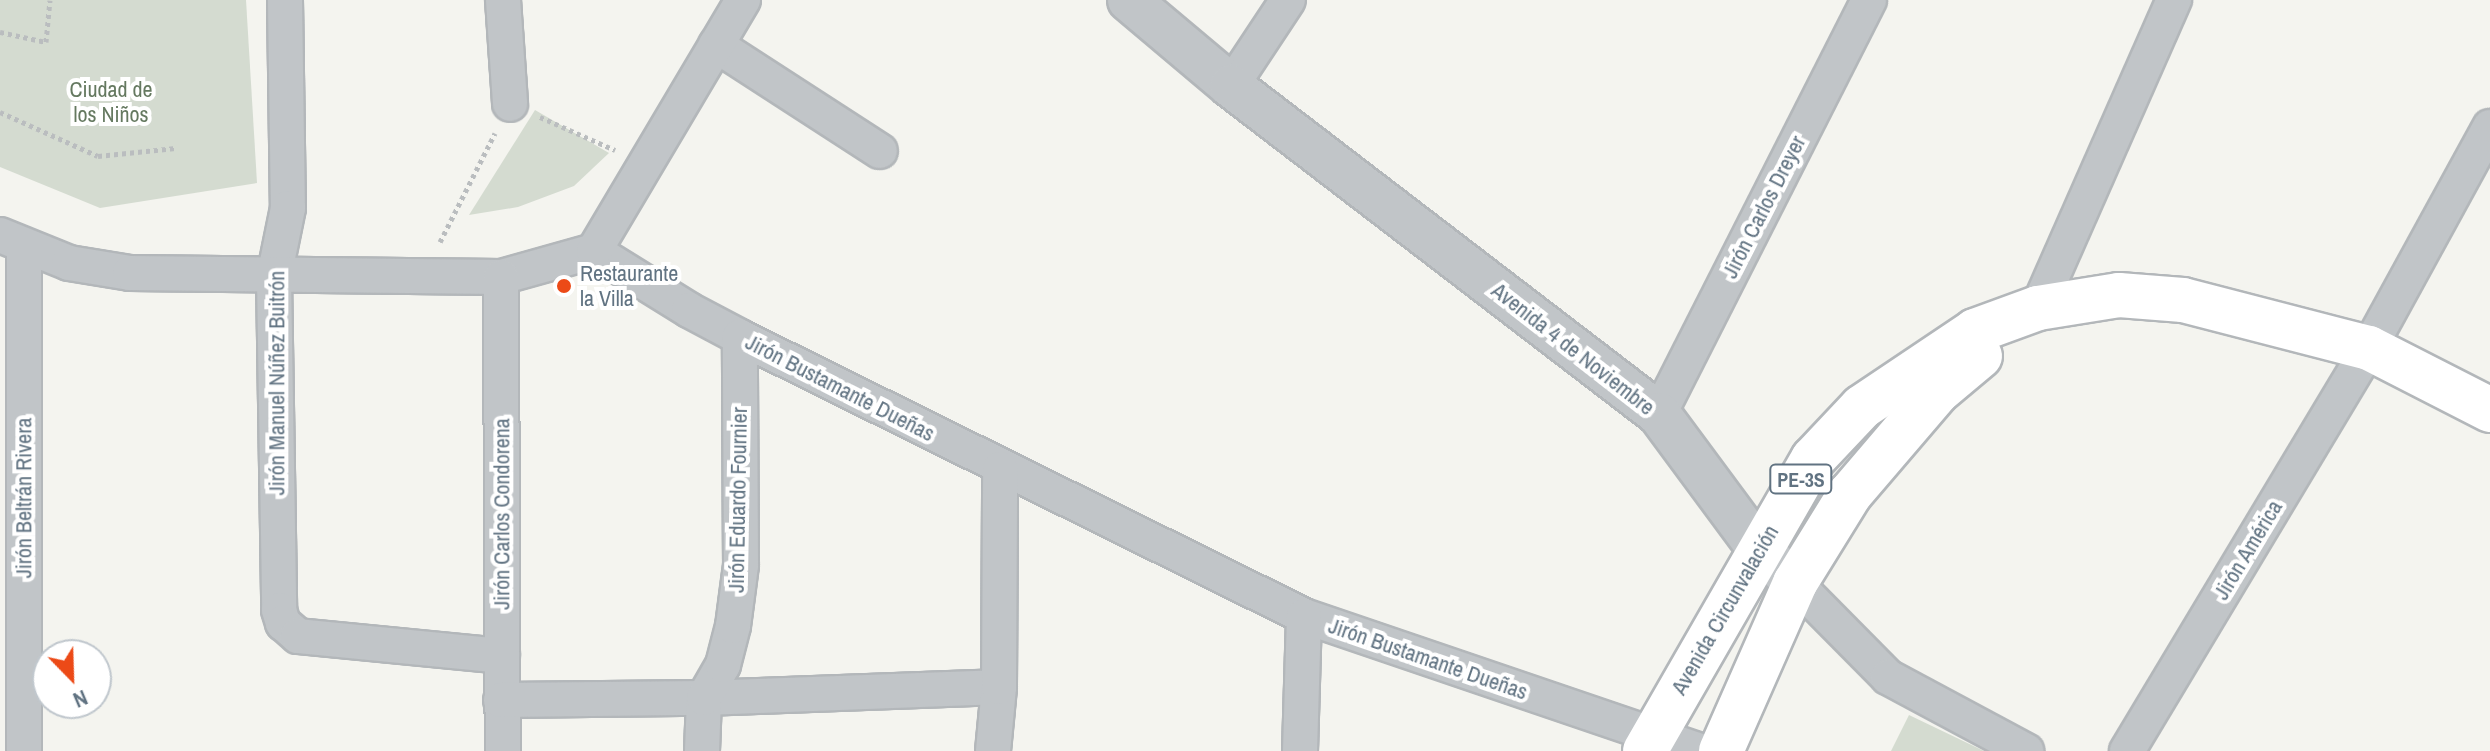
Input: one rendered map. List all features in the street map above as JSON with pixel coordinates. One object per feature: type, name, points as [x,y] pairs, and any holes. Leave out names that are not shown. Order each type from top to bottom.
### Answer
[{"type":"highway","name":"Avenida Circunvalación","points":[[1649,744],[1813,459],[1862,407],[1975,331],[2038,308],[2119,295],[2183,300],[2369,348],[2490,410]]},
{"type":"highway","name":"PE-3S","points":[[1721,751],[1795,583],[1850,494],[1937,392],[2038,308]]},
{"type":"street","name":"Jirón Manuel Núñez Buitrón","points":[[285,0],[288,208],[274,277],[279,610],[283,623],[298,636],[502,656]]},
{"type":"street","points":[[503,0],[510,104]]},
{"type":"street","points":[[12,240],[69,263],[130,273],[274,277],[501,277],[594,251],[743,0]]},
{"type":"street","name":"Avenida 4 de Noviembre","points":[[1129,0],[1231,86],[1659,414],[1759,549],[1888,677],[2026,751]]},
{"type":"street","points":[[1231,86],[1288,0]]},
{"type":"street","name":"Jirón Carlos Dreyer","points":[[1659,414],[1869,0]]},
{"type":"street","points":[[2038,308],[2174,0]]},
{"type":"street","points":[[716,45],[880,151]]},
{"type":"street","name":"Jirón América","points":[[2127,751],[2369,348],[2490,127]]},
{"type":"street","name":"Jirón Beltrán Rivera","points":[[12,240],[24,751]]},
{"type":"street","name":"Jirón Bustamante Dueñas","points":[[594,251],[689,310],[740,337],[1000,469],[1304,616],[1649,744],[1701,751]]},
{"type":"street","name":"Jirón Carlos Condorena","points":[[501,277],[503,751]]},
{"type":"street","name":"Jirón Eduardo Fournier","points":[[702,751],[704,698],[723,665],[733,626],[741,565],[740,337]]},
{"type":"street","points":[[993,751],[999,687],[1000,469]]},
{"type":"street","points":[[1300,751],[1304,616]]},
{"type":"street","points":[[501,700],[704,698],[999,687]]},
{"type":"path","points":[[0,32],[46,42],[50,0]]},
{"type":"path","points":[[424,276],[510,104],[647,165]]},
{"type":"path","points":[[0,112],[98,156],[176,148]]},
{"type":"green space","name":"Ciudad de los Niños","points":[[0,0],[246,0],[257,183],[100,208],[0,167]]},
{"type":"green space","points":[[535,110],[609,153],[574,186],[518,207],[469,215]]},
{"type":"green space","points":[[1909,715],[1984,751],[1891,751]]},
{"type":"place","name":"Restaurante la Villa","points":[[564,286]]}]
